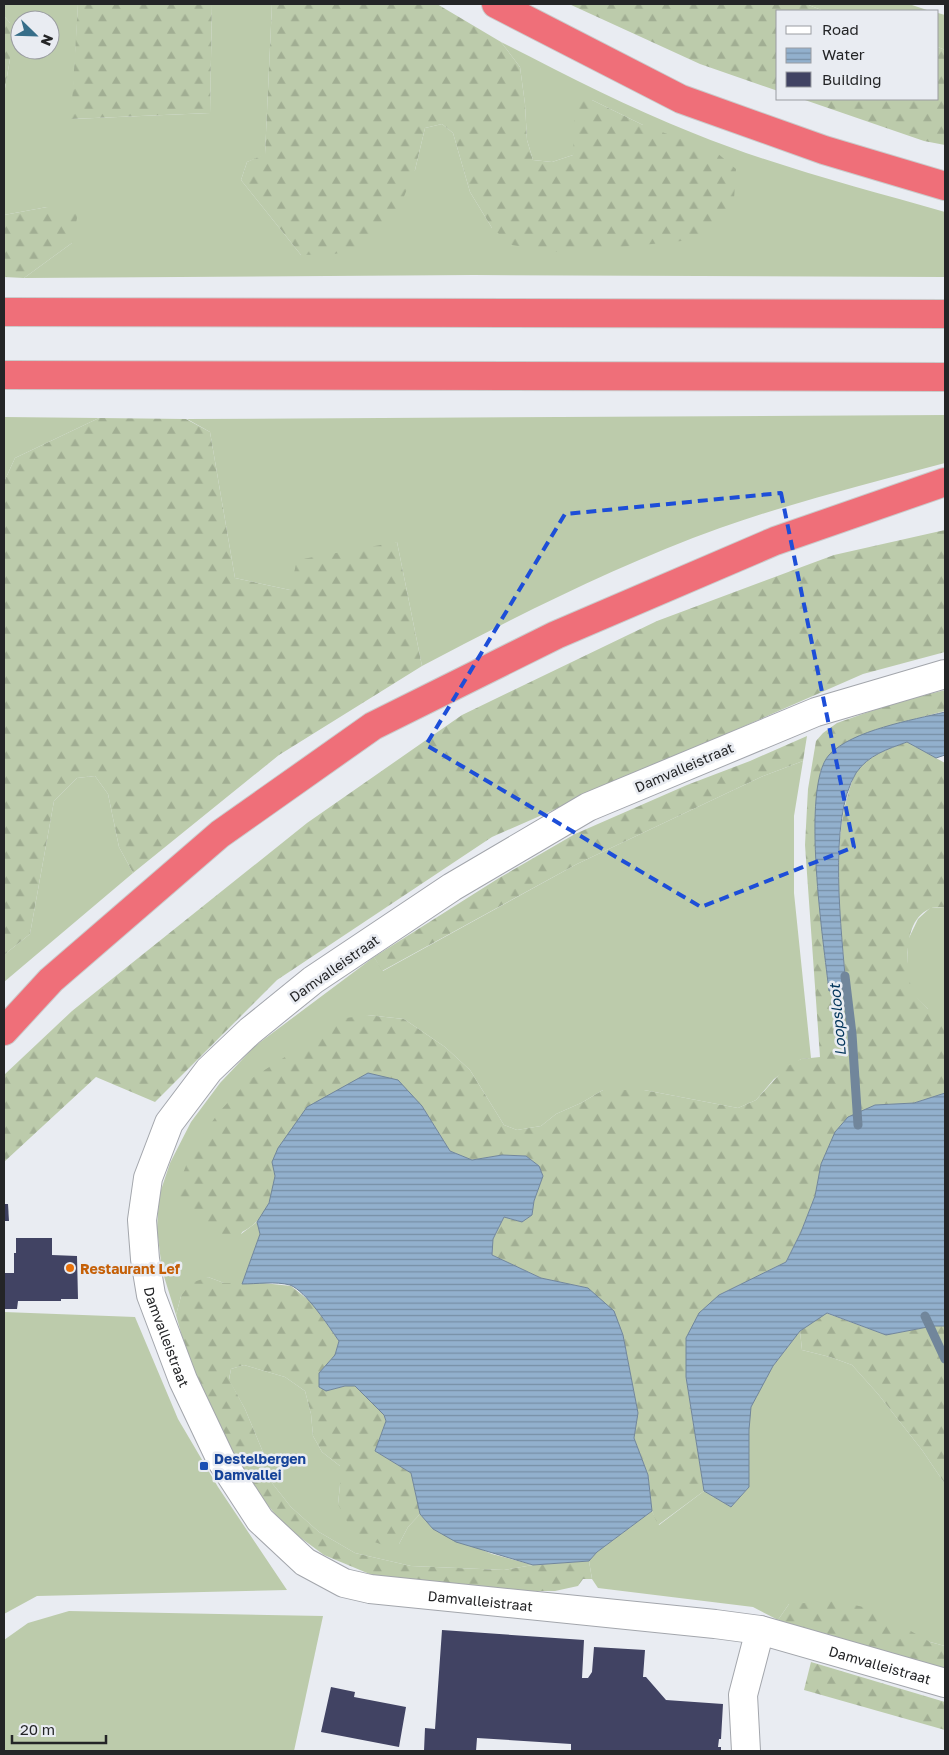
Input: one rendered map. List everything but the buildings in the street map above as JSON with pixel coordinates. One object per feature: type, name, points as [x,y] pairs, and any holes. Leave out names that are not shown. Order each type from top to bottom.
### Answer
[{"type":"highway","points":[[496,4],[682,99],[824,150],[945,186]]},
{"type":"highway","points":[[4,312],[945,314]]},
{"type":"highway","points":[[4,375],[945,377]]},
{"type":"highway","points":[[4,1014],[51,980],[220,834],[372,726],[556,635],[775,541],[945,482]]},
{"type":"highway","points":[[4,1031],[51,980]]},
{"type":"street","name":"Damvalleistraat","points":[[945,674],[816,712],[588,807],[452,887],[313,980],[250,1030],[209,1070],[169,1123],[148,1178],[142,1220],[145,1259],[151,1295],[183,1380],[221,1460],[260,1520],[305,1562],[344,1583],[370,1589],[760,1630],[945,1683]]},
{"type":"street","points":[[746,1751],[743,1695],[760,1630]]},
{"type":"highlighted area","points":[[781,493],[854,847],[701,907],[426,745],[565,514]]},
{"type":"green space","points":[[4,4],[78,4],[72,119],[210,113],[212,4],[272,4],[265,155],[247,162],[241,180],[301,255],[415,170],[425,128],[442,124],[453,133],[470,192],[492,228],[643,125],[592,100],[573,155],[552,162],[533,160],[527,140],[520,67],[501,42],[620,101],[668,123],[724,145],[818,176],[945,212],[945,277],[474,275],[24,278],[72,243],[47,207],[4,215],[4,94],[10,59],[60,60],[60,10],[10,10],[10,23],[4,16]]},
{"type":"green space","points":[[78,4],[212,4],[210,113],[71,119]]},
{"type":"green space","points":[[272,4],[437,4],[501,42],[520,67],[527,140],[533,160],[552,162],[573,155],[575,101],[592,100],[643,125],[716,152],[736,169],[734,199],[711,238],[563,253],[512,245],[492,228],[470,192],[453,133],[442,124],[425,128],[415,170],[395,218],[367,248],[334,254],[301,255],[241,180],[247,162],[265,154]]},
{"type":"green space","points":[[569,4],[806,4],[821,10],[776,10],[776,90],[700,64]]},
{"type":"green space","points":[[806,4],[909,4],[927,10],[821,10]]},
{"type":"green space","points":[[939,13],[945,15],[945,50],[939,47]]},
{"type":"green space","points":[[4,16],[10,23],[10,59],[4,94]]},
{"type":"green space","points":[[939,47],[945,50],[945,145],[924,141],[805,100],[939,100]]},
{"type":"green space","points":[[47,207],[78,213],[72,243],[24,278],[4,277],[4,215]]},
{"type":"green space","points":[[945,415],[945,463],[832,493],[720,528],[682,542],[606,574],[422,666],[397,542],[290,590],[235,578],[210,432],[187,419]]},
{"type":"green space","points":[[4,417],[99,418],[15,458],[4,482]]},
{"type":"green space","points":[[99,418],[186,419],[210,432],[235,578],[290,590],[297,560],[397,542],[422,666],[279,755],[133,873],[119,847],[108,794],[95,776],[77,778],[54,801],[30,934],[4,955],[4,482],[15,458]]},
{"type":"green space","points":[[945,530],[945,652],[863,674],[492,837],[277,980],[155,1102],[96,1077],[4,1162],[4,1075],[72,1011],[307,823],[462,715],[657,621],[834,555]]},
{"type":"green space","points":[[945,690],[945,711],[877,729],[821,769],[815,832],[818,896],[830,991],[846,988],[840,917],[840,843],[842,820],[847,798],[856,773],[872,757],[907,742],[945,763],[945,907],[931,908],[920,916],[910,935],[908,959],[912,993],[928,1009],[945,1009],[945,1093],[914,1103],[875,1105],[821,1164],[815,1196],[801,1232],[786,1262],[719,1295],[686,1339],[686,1377],[704,1491],[658,1525],[652,1511],[648,1475],[634,1438],[638,1413],[623,1335],[588,1288],[541,1278],[492,1255],[493,1239],[504,1217],[522,1222],[532,1215],[534,1201],[543,1176],[539,1166],[526,1156],[502,1155],[472,1160],[450,1151],[422,1106],[278,1148],[273,1161],[275,1178],[273,1189],[266,1208],[255,1223],[238,1234],[227,1237],[190,1215],[176,1190],[193,1149],[219,1112],[249,1080],[346,1018],[367,1015],[404,1019],[445,1047],[470,1070],[504,1125],[517,1130],[541,1126],[556,1114],[581,1103],[603,1090],[644,1090],[738,1108],[756,1100],[786,1067],[801,1059],[820,1057],[805,845],[808,789],[816,741],[823,733],[837,723],[894,703]]},
{"type":"green space","points":[[807,736],[803,761],[761,777],[577,864],[382,971],[374,957],[499,878],[575,834],[687,785],[750,761]]},
{"type":"green space","points":[[803,761],[794,816],[794,893],[811,1058],[801,1059],[774,1079],[756,1100],[738,1108],[644,1090],[603,1090],[581,1103],[556,1114],[541,1126],[517,1130],[504,1125],[470,1070],[445,1047],[404,1019],[367,1015],[241,1234],[257,1222],[260,1234],[242,1284],[224,1283],[208,1277],[181,1296],[176,1315],[162,1270],[157,1229],[159,1196],[170,1163],[191,1122],[220,1083],[255,1046],[374,957],[383,971],[577,864],[761,777]]},
{"type":"green space","points":[[95,776],[108,794],[119,847],[133,873],[4,982],[4,955],[30,934],[54,801],[77,778]]},
{"type":"green space","points":[[945,907],[945,1009],[928,1009],[911,993],[908,975],[908,940],[918,919],[930,908]]},
{"type":"green space","points":[[208,1277],[224,1283],[263,1283],[291,1286],[311,1302],[339,1341],[335,1355],[319,1373],[326,1391],[345,1386],[355,1386],[384,1415],[386,1421],[375,1451],[411,1473],[420,1514],[408,1527],[399,1544],[389,1547],[354,1535],[338,1504],[340,1466],[322,1452],[313,1436],[311,1414],[305,1391],[285,1377],[244,1365],[231,1369],[229,1379],[245,1409],[263,1452],[268,1478],[291,1507],[319,1532],[355,1553],[411,1566],[504,1570],[533,1565],[589,1561],[592,1579],[583,1579],[578,1586],[555,1591],[503,1591],[430,1586],[372,1575],[324,1555],[286,1527],[255,1490],[217,1429],[191,1369],[176,1315],[181,1296],[191,1283]]},
{"type":"green space","points":[[4,1312],[135,1317],[178,1419],[218,1487],[287,1590],[37,1596],[4,1614]]},
{"type":"green space","points":[[826,1313],[886,1335],[933,1326],[945,1326],[945,1484],[922,1450],[878,1394],[852,1365],[802,1350],[800,1331]]},
{"type":"green space","points":[[800,1331],[802,1350],[852,1365],[878,1394],[922,1450],[945,1484],[945,1646],[789,1604],[778,1620],[753,1607],[598,1588],[592,1579],[589,1561],[597,1552],[652,1511],[659,1525],[704,1491],[731,1507],[749,1487],[750,1407],[773,1366]]},
{"type":"green space","points":[[244,1365],[285,1377],[305,1391],[311,1414],[313,1436],[322,1452],[340,1466],[338,1504],[399,1544],[408,1527],[420,1514],[433,1529],[492,1554],[533,1565],[504,1570],[411,1566],[355,1553],[319,1532],[291,1507],[268,1478],[263,1452],[245,1409],[229,1380],[231,1369]]},
{"type":"green space","points":[[837,1601],[872,1609],[930,1642],[945,1646],[945,1671],[778,1620],[789,1604]]},
{"type":"green space","points":[[69,1611],[323,1616],[294,1751],[4,1751],[4,1640],[28,1623]]},
{"type":"green space","points":[[811,1662],[945,1702],[945,1730],[804,1690]]},
{"type":"water","points":[[945,712],[945,755],[936,758],[907,742],[893,747],[872,757],[861,767],[856,773],[847,793],[839,847],[840,908],[846,988],[829,991],[816,868],[816,799],[820,772],[829,755],[839,746],[852,739],[884,727]]},
{"type":"water","points":[[368,1073],[398,1080],[422,1106],[450,1151],[472,1160],[502,1155],[526,1156],[539,1166],[543,1176],[534,1201],[532,1215],[522,1222],[504,1217],[493,1239],[492,1255],[541,1278],[588,1288],[614,1311],[623,1335],[638,1413],[634,1438],[648,1475],[652,1511],[597,1552],[589,1561],[533,1565],[456,1542],[433,1529],[420,1514],[411,1473],[375,1451],[386,1421],[384,1415],[355,1386],[345,1386],[326,1391],[319,1387],[319,1373],[335,1355],[339,1341],[317,1310],[303,1294],[290,1285],[272,1283],[242,1284],[260,1234],[257,1222],[269,1203],[275,1176],[272,1162],[278,1148],[307,1107]]},
{"type":"water","points":[[945,1093],[945,1326],[933,1326],[886,1335],[827,1313],[800,1331],[773,1366],[751,1407],[749,1487],[731,1507],[704,1491],[686,1377],[686,1338],[699,1313],[719,1295],[786,1262],[801,1232],[815,1196],[821,1164],[835,1132],[848,1117],[875,1105],[914,1103]]},
{"type":"waterway","name":"Loopsloot","points":[[845,976],[852,1034],[858,1125]]},
{"type":"waterway","name":"Loopsloot","points":[[925,1316],[945,1359]]},
{"type":"place","name":"Restaurant Lef","points":[[70,1268]]},
{"type":"place","name":"Destelbergen Damvallei","points":[[204,1466]]}]
